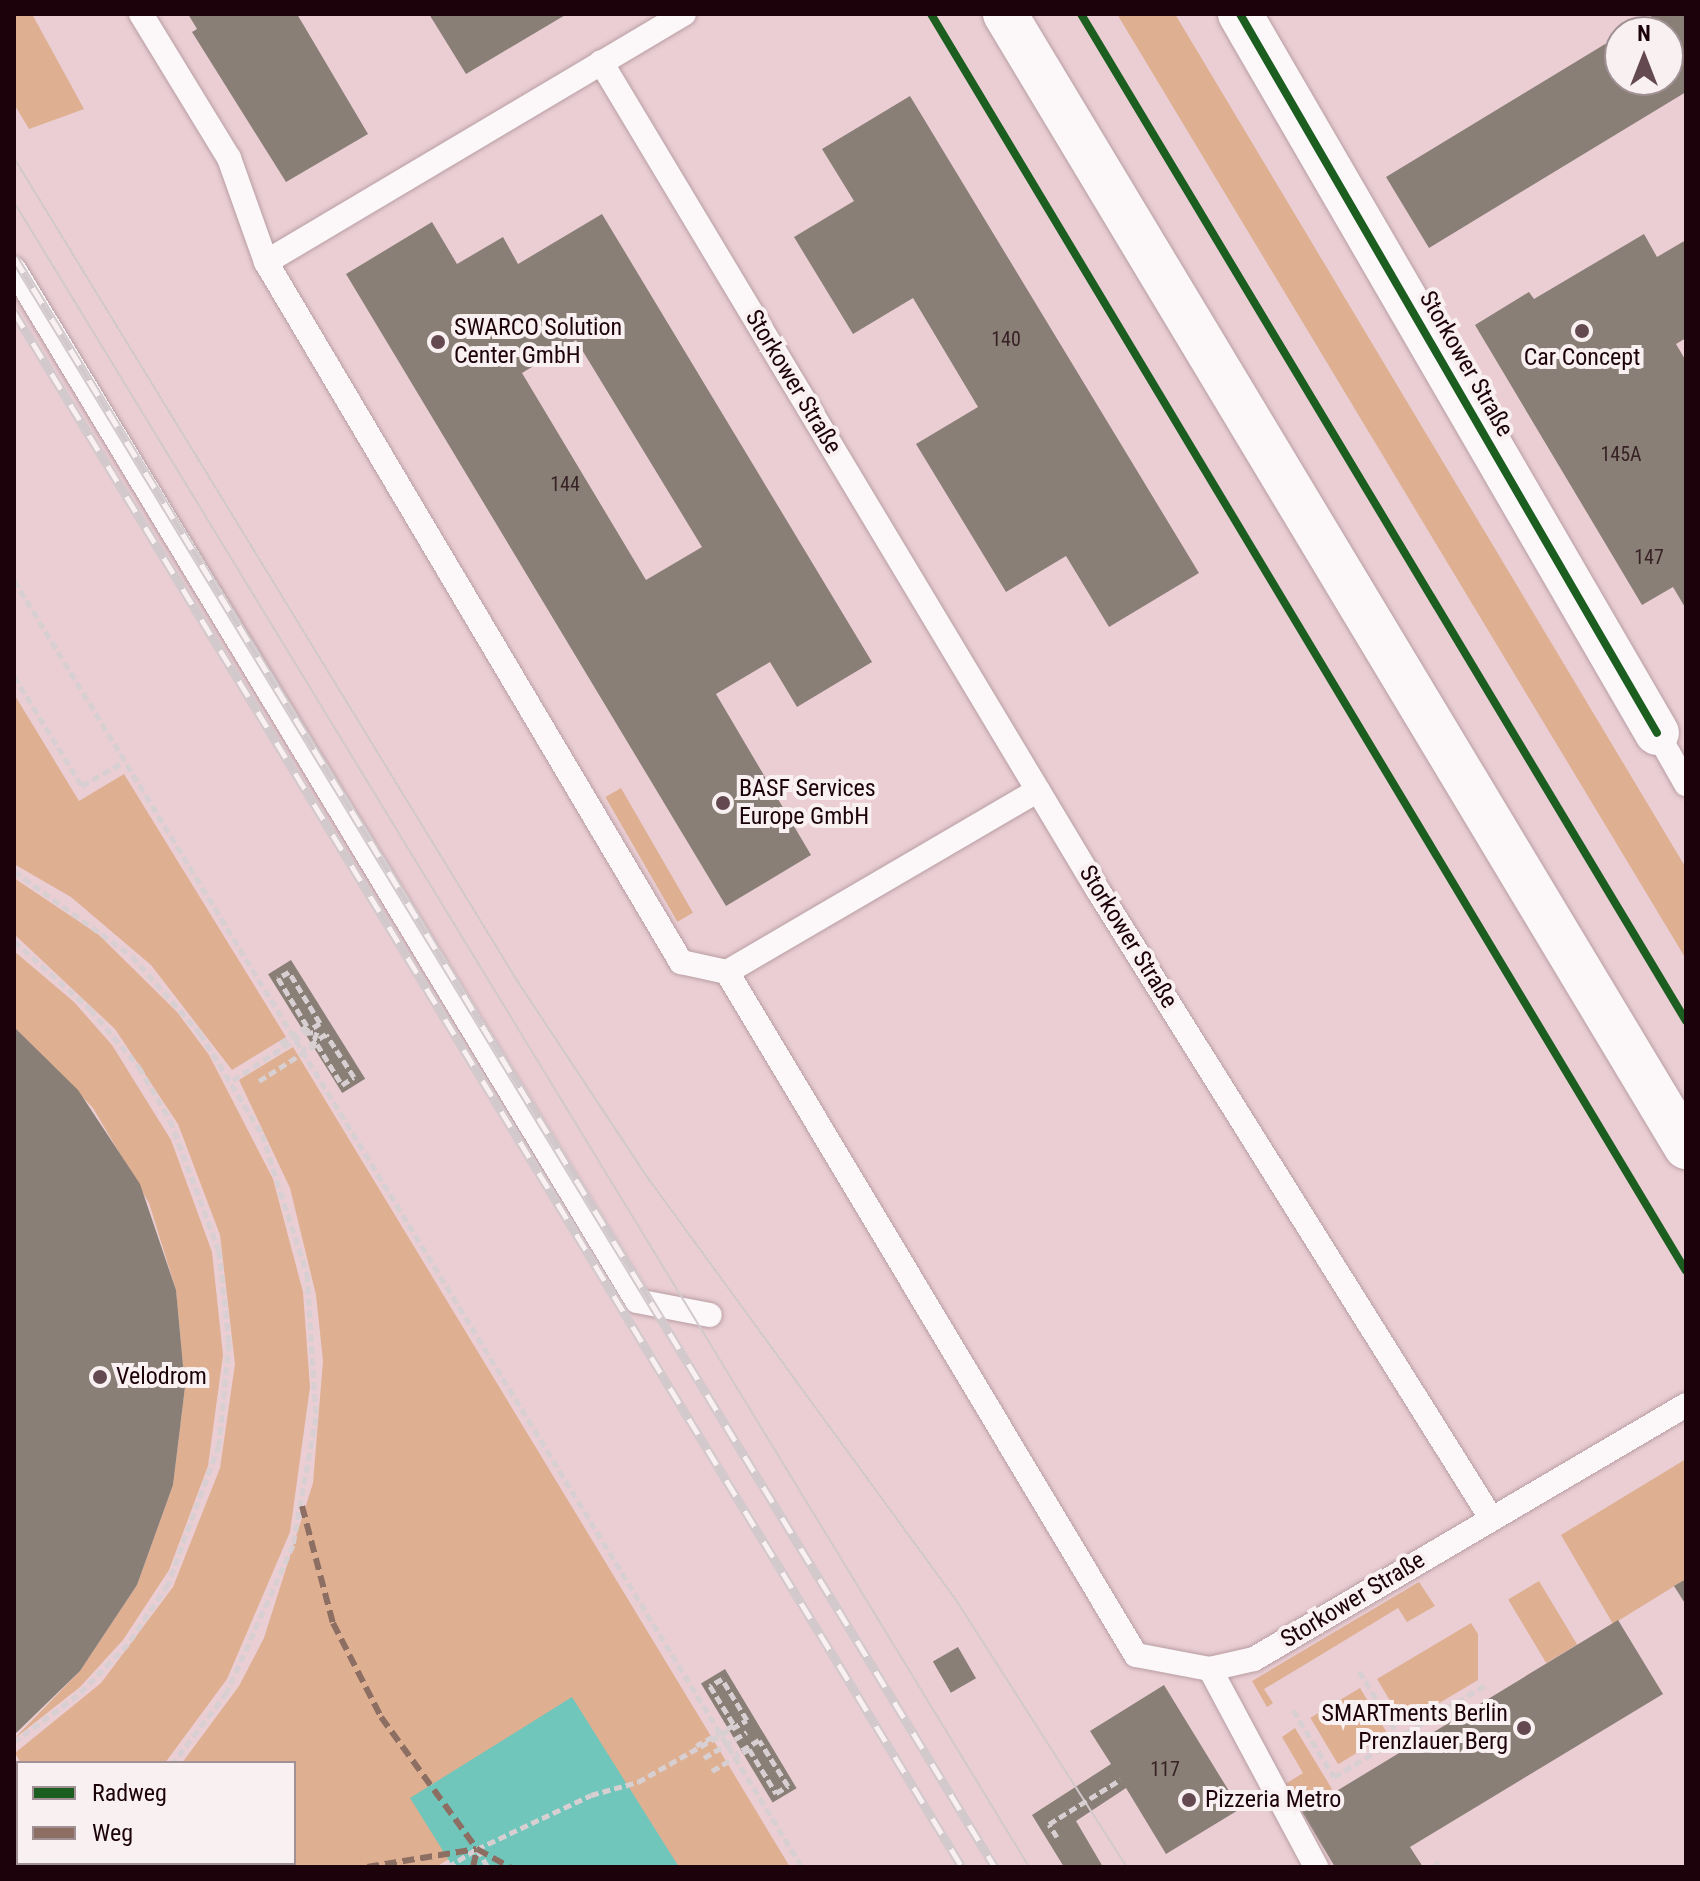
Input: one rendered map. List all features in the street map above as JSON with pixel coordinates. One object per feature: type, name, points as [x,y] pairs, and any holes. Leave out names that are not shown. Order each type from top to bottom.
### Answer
[{"type":"main road","points":[[1005,14],[1686,1147]]},
{"type":"main road","name":"Storkower Straße","points":[[1240,14],[1657,733]]},
{"type":"lane","points":[[141,14],[229,158],[266,262],[681,962],[727,972],[1038,790]]},
{"type":"lane","points":[[266,262],[684,14]]},
{"type":"lane","name":"Storkower Straße","points":[[601,62],[1038,790],[1491,1518]]},
{"type":"lane","points":[[14,269],[637,1301],[710,1315]]},
{"type":"lane","points":[[1657,733],[1686,784]]},
{"type":"lane","points":[[727,972],[1136,1655],[1210,1669],[1316,1867]]},
{"type":"lane","name":"Storkower Straße","points":[[1210,1669],[1254,1659],[1686,1405]]},
{"type":"path","points":[[14,580],[123,762],[727,1732],[736,1754],[802,1867]]},
{"type":"path","points":[[14,676],[82,786],[123,762]]},
{"type":"path","points":[[14,871],[132,956],[233,1080],[282,1182],[304,1261],[314,1323],[316,1417],[302,1506],[273,1600],[227,1692],[175,1761]]},
{"type":"path","points":[[14,941],[90,1009],[139,1067],[170,1120],[219,1251],[229,1343],[219,1445],[168,1584],[118,1654],[78,1695],[14,1742]]},
{"type":"path","points":[[233,1080],[320,1023],[289,972],[278,978],[307,1026],[278,1045]]},
{"type":"path","points":[[304,1033],[317,1032],[312,1047]]},
{"type":"path","points":[[259,1081],[317,1044],[342,1085],[354,1077],[326,1034],[302,1050]]},
{"type":"path","points":[[1359,1671],[1399,1736]]},
{"type":"path","points":[[448,1867],[477,1849],[591,1795],[638,1782],[747,1720],[722,1679],[710,1686],[734,1725],[696,1746]]},
{"type":"path","points":[[1293,1710],[1334,1777],[1487,1684]]},
{"type":"path","points":[[704,1758],[747,1732],[727,1732]]},
{"type":"path","points":[[712,1771],[749,1749],[776,1793],[788,1786],[759,1740],[736,1754]]},
{"type":"path","points":[[1057,1837],[1049,1824],[1120,1780]]},
{"type":"path","points":[[477,1849],[488,1867]]},
{"type":"shaded area","points":[[14,14],[32,14],[84,109],[29,129],[14,104]]},
{"type":"shaded area","points":[[1117,14],[1175,14],[1686,868],[1686,959]]},
{"type":"shaded area","points":[[14,694],[79,801],[124,774],[286,1037],[232,1070],[151,965],[71,897],[14,864]]},
{"type":"shaded area","points":[[621,788],[693,913],[677,922],[605,797]]},
{"type":"shaded area","points":[[14,878],[99,935],[177,1012],[209,1055],[273,1179],[303,1292],[310,1387],[290,1532],[227,1679],[166,1761],[20,1761],[15,1753],[101,1683],[173,1587],[220,1468],[235,1364],[220,1235],[178,1124],[115,1029],[14,934]]},
{"type":"shaded area","points":[[14,951],[74,1002],[112,1045],[171,1140],[212,1252],[223,1355],[208,1466],[169,1570],[123,1640],[80,1687],[14,1739],[80,1671],[137,1585],[173,1485],[185,1387],[176,1290],[149,1203],[93,1108],[14,1027]]},
{"type":"shaded area","points":[[293,1047],[790,1867],[496,1867],[479,1841],[436,1867],[65,1867],[296,1865],[296,1761],[183,1761],[239,1686],[264,1638],[313,1483],[323,1361],[316,1295],[290,1188],[239,1080]]},
{"type":"shaded area","points":[[1686,1459],[1686,1579],[1613,1624],[1561,1535]]},
{"type":"shaded area","points":[[1539,1581],[1577,1644],[1546,1663],[1508,1600]]},
{"type":"shaded area","points":[[1419,1582],[1435,1606],[1407,1622],[1398,1608],[1264,1689],[1273,1703],[1267,1707],[1252,1681]]},
{"type":"shaded area","points":[[1471,1623],[1478,1634],[1478,1680],[1404,1724],[1377,1679]]},
{"type":"shaded area","points":[[1360,1688],[1388,1734],[1338,1764],[1310,1718]]},
{"type":"shaded area","points":[[572,1697],[679,1867],[453,1867],[410,1798]]},
{"type":"shaded area","points":[[1295,1728],[1332,1789],[1294,1812],[1279,1788],[1303,1773],[1282,1737]]},
{"type":"building","points":[[188,14],[297,14],[368,134],[286,182],[192,32],[197,29]]},
{"type":"building","points":[[429,14],[567,14],[466,74]]},
{"type":"building","points":[[1686,14],[1684,93],[1684,16],[1652,16]]},
{"type":"building","points":[[1604,45],[1604,96],[1679,96],[1429,248],[1386,177]]},
{"type":"building","points":[[910,96],[1199,573],[1109,627],[1066,556],[1006,592],[916,444],[978,407],[913,298],[853,334],[794,237],[854,201],[822,149]]},
{"type":"building","points":[[602,214],[872,662],[797,707],[770,662],[716,694],[811,855],[726,906],[346,274],[432,222],[457,264],[503,237],[518,264]],"holes":[[[576,340],[702,547],[646,580],[522,373]]]},
{"type":"building","points":[[1644,234],[1657,257],[1686,240],[1686,338],[1676,344],[1686,361],[1686,609],[1673,587],[1642,605],[1475,325],[1529,292],[1534,299]]},
{"type":"building","points":[[291,960],[365,1079],[342,1093],[268,974]]},
{"type":"building","name":"Velodrom","points":[[14,1027],[78,1090],[140,1184],[176,1290],[185,1387],[173,1485],[137,1585],[80,1671],[14,1735]]},
{"type":"building","points":[[1686,1579],[1686,1605],[1674,1586]]},
{"type":"building","name":"SMARTments Berlin Prenzlauer Berg","points":[[1618,1620],[1663,1694],[1410,1847],[1423,1867],[1335,1867],[1302,1812]]},
{"type":"building","points":[[958,1647],[976,1678],[951,1693],[933,1662]]},
{"type":"building","points":[[725,1669],[797,1788],[773,1803],[701,1683]]},
{"type":"building","points":[[1164,1685],[1240,1809],[1166,1854],[1126,1788],[1076,1821],[1103,1867],[1064,1867],[1032,1815],[1111,1764],[1090,1731]]},
{"type":"tram line","points":[[14,158],[518,982],[645,1174],[956,1600],[1127,1867]]},
{"type":"tram line","points":[[14,202],[1029,1867]]},
{"type":"railway","points":[[14,257],[995,1867]]},
{"type":"railway","points":[[14,312],[962,1867]]},
{"type":"marked path","points":[[302,1506],[333,1623],[381,1717],[477,1849],[510,1867]]},
{"type":"marked path","points":[[367,1867],[477,1849]]},
{"type":"marked path","points":[[473,1867],[477,1849]]},
{"type":"cycle path","points":[[931,14],[1686,1271]]},
{"type":"cycle path","points":[[1081,14],[1686,1021]]},
{"type":"cycle path","points":[[1240,14],[1657,733]]},
{"type":"place","name":"Car Concept","points":[[1582,331]]},
{"type":"place","name":"SWARCO Solution Center GmbH","points":[[438,342]]},
{"type":"place","name":"BASF Services Europe GmbH","points":[[723,803]]},
{"type":"place","name":"Velodrom","points":[[100,1377]]},
{"type":"place","name":"SMARTments Berlin Prenzlauer Berg","points":[[1524,1728]]},
{"type":"place","name":"Pizzeria Metro","points":[[1189,1800]]}]
